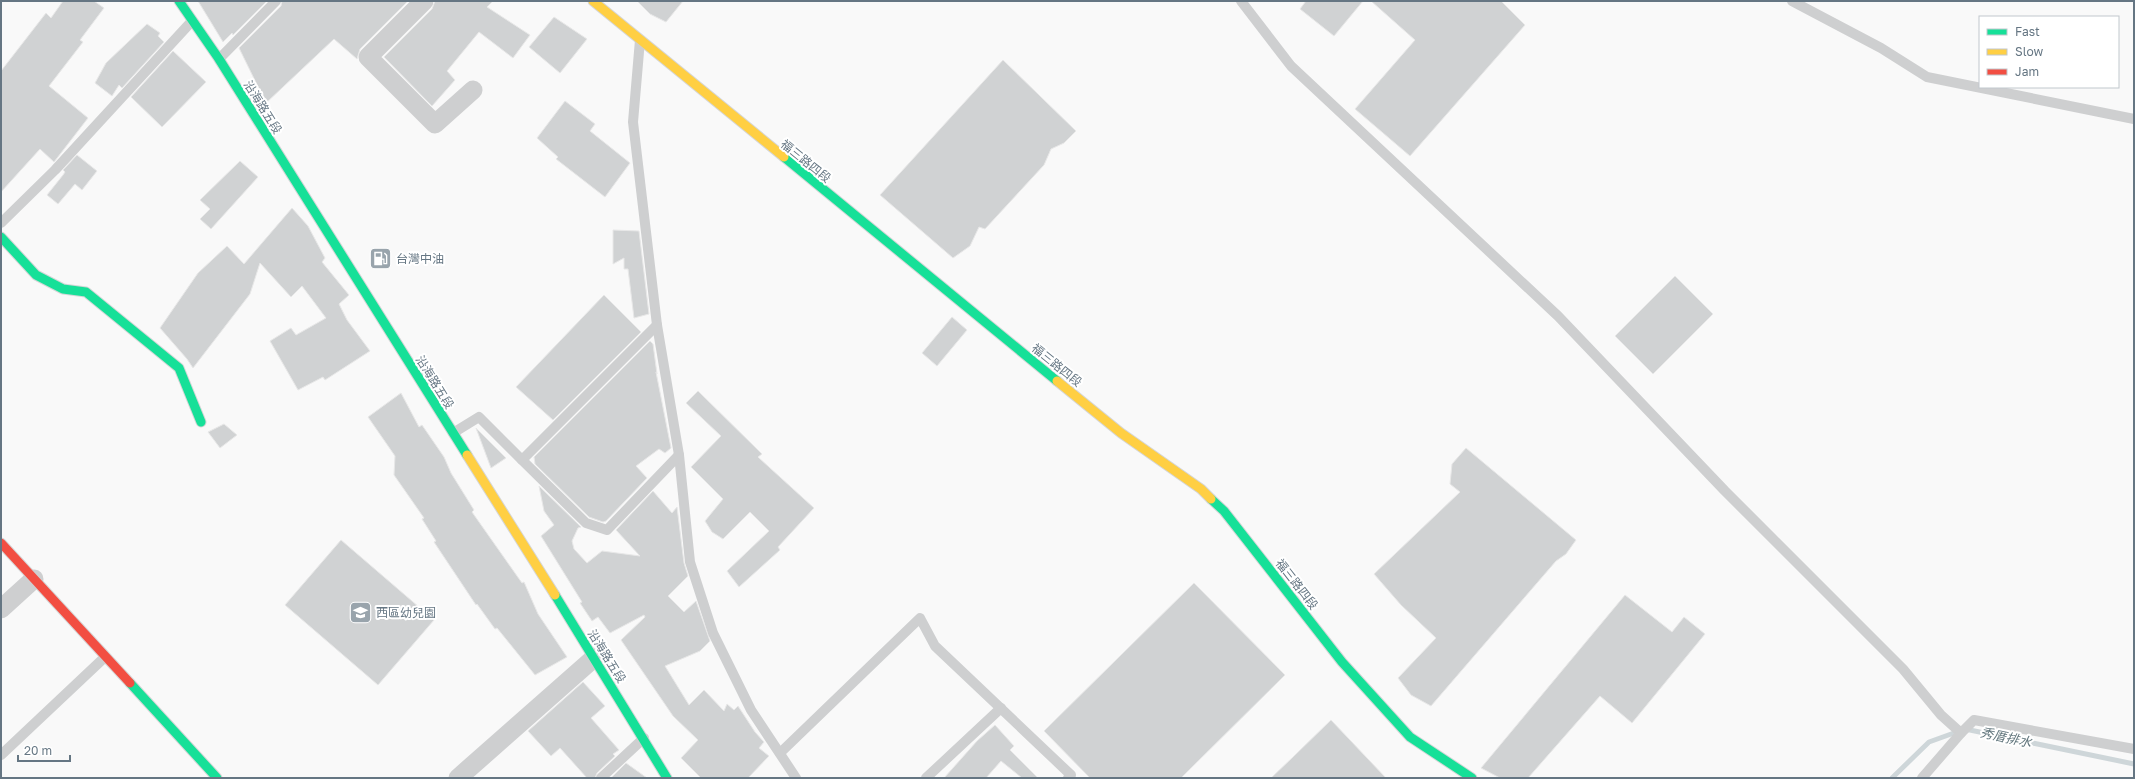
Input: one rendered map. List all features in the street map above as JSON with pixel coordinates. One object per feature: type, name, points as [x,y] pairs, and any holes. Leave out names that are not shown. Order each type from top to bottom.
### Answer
[{"type":"street","name":"沿海路五段","points":[[179,1],[219,59],[644,738],[667,778]]},
{"type":"street","points":[[424,1],[368,57],[435,124],[473,90]]},
{"type":"street","name":"福三路四段","points":[[593,1],[1121,433],[1201,489],[1224,511],[1342,662],[1410,738],[1472,778]]},
{"type":"street","points":[[1,237],[36,275],[63,290],[86,292],[179,368],[201,422]]},
{"type":"street","points":[[1,543],[217,778]]},
{"type":"street","points":[[1,609],[34,579]]},
{"type":"street","points":[[458,778],[594,658]]},
{"type":"lane","points":[[219,59],[276,1]]},
{"type":"lane","points":[[1241,1],[1291,66],[1558,316],[1725,491],[1903,668],[1941,715],[1961,733]]},
{"type":"lane","points":[[1792,1],[1881,48],[1927,77],[1979,88]]},
{"type":"lane","points":[[1,223],[55,170],[192,21]]},
{"type":"lane","points":[[640,40],[633,122],[656,325],[679,455],[690,562],[713,633],[751,710],[796,778]]},
{"type":"lane","points":[[1981,88],[2134,119]]},
{"type":"lane","points":[[522,460],[656,325]]},
{"type":"lane","points":[[453,433],[479,417],[586,523],[607,530],[679,455]]},
{"type":"lane","points":[[780,753],[920,618],[935,646],[1071,775],[1068,778]]},
{"type":"lane","points":[[1,755],[105,656]]},
{"type":"lane","points":[[926,778],[1001,708]]},
{"type":"lane","points":[[1922,778],[1974,720],[2134,749]]},
{"type":"lane","points":[[601,778],[644,738]]},
{"type":"building","points":[[63,1],[94,1],[104,8],[80,40],[83,42],[49,86],[88,118],[54,162],[40,149],[1,192],[1,71],[46,13],[51,18]]},
{"type":"building","points":[[198,1],[267,1],[233,35],[232,33],[223,42]]},
{"type":"building","points":[[282,1],[408,1],[360,49],[357,59],[334,39],[266,103],[239,48],[281,6]]},
{"type":"building","points":[[435,1],[493,1],[487,7],[530,35],[513,58],[479,32],[447,71],[455,80],[432,106],[384,57],[432,9]]},
{"type":"building","points":[[637,1],[683,1],[666,22],[650,14]]},
{"type":"building","points":[[1306,1],[1363,1],[1334,36],[1300,9]]},
{"type":"building","points":[[1371,1],[1501,1],[1525,25],[1410,156],[1355,109],[1415,40]]},
{"type":"building","points":[[554,17],[587,39],[560,73],[529,47]]},
{"type":"building","points":[[147,24],[160,33],[158,36],[164,42],[122,88],[119,85],[112,96],[95,83],[106,63]]},
{"type":"building","points":[[173,51],[206,82],[162,127],[131,97]]},
{"type":"building","points":[[1003,60],[1076,131],[1064,143],[1051,149],[1044,165],[985,229],[979,227],[970,246],[953,258],[880,195]]},
{"type":"building","points":[[565,101],[595,124],[590,131],[630,163],[605,197],[556,159],[558,157],[537,138]]},
{"type":"building","points":[[77,155],[97,171],[82,190],[75,184],[58,204],[47,195],[65,172],[63,170]]},
{"type":"building","points":[[240,161],[258,177],[211,229],[200,219],[210,209],[200,200]]},
{"type":"building","points":[[292,208],[308,226],[325,258],[322,262],[349,295],[339,304],[347,320],[370,351],[325,380],[323,377],[298,390],[270,341],[291,328],[296,335],[326,318],[302,286],[291,297],[260,263],[250,294],[193,368],[160,328],[198,273],[227,246],[244,264]]},
{"type":"building","points":[[613,230],[639,231],[649,314],[634,318],[628,269],[624,269],[624,258],[613,264]]},
{"type":"building","points":[[1675,276],[1713,314],[1653,374],[1615,336]]},
{"type":"building","points":[[604,295],[641,332],[553,420],[516,387]]},
{"type":"building","points":[[952,317],[967,330],[937,366],[922,353]]},
{"type":"building","points":[[650,341],[653,344],[657,374],[656,372],[671,448],[665,453],[659,449],[636,466],[647,478],[606,521],[603,522],[589,517],[535,464],[534,457]]},
{"type":"building","points":[[698,391],[762,454],[758,457],[814,508],[778,547],[780,550],[739,587],[727,571],[769,531],[750,512],[723,539],[712,532],[705,521],[723,499],[691,467],[721,436],[686,403]]},
{"type":"building","points":[[401,393],[419,427],[422,425],[444,457],[451,473],[474,510],[472,512],[522,583],[524,582],[538,614],[567,657],[535,675],[497,628],[495,629],[477,604],[476,605],[434,542],[436,541],[422,519],[424,518],[394,475],[395,456],[368,417]]},
{"type":"building","points":[[224,424],[237,435],[220,448],[208,432]]},
{"type":"building","points":[[476,428],[506,458],[491,468]]},
{"type":"building","points":[[1466,448],[1576,540],[1566,554],[1556,561],[1431,706],[1411,695],[1398,678],[1436,638],[1401,605],[1374,574],[1460,492],[1450,484],[1452,464]]},
{"type":"building","points":[[539,486],[581,527],[578,528],[572,541],[574,549],[587,563],[602,551],[640,556],[616,530],[653,491],[672,513],[677,507],[684,563],[688,576],[668,596],[684,612],[696,601],[710,641],[700,651],[665,666],[689,705],[704,690],[724,711],[727,704],[734,710],[738,706],[755,732],[764,742],[759,748],[769,756],[748,778],[701,778],[681,758],[698,740],[673,716],[621,640],[645,617],[644,615],[610,633],[598,617],[592,621],[580,603],[582,602],[541,536],[554,525],[544,511]]},
{"type":"building","name":"西區幼兒園","points":[[341,540],[434,620],[378,685],[285,605]]},
{"type":"building","points":[[1194,583],[1285,675],[1181,778],[1090,778],[1044,731]]},
{"type":"building","points":[[1625,595],[1672,632],[1684,617],[1705,634],[1632,723],[1600,696],[1528,778],[1500,778],[1481,768]]},
{"type":"building","points":[[583,682],[605,706],[591,718],[619,750],[613,754],[615,756],[597,773],[595,778],[587,778],[560,748],[551,756],[528,731]]},
{"type":"building","points":[[1331,720],[1386,778],[1271,778],[1293,757]]},
{"type":"building","points":[[995,725],[1014,746],[1010,750],[1038,778],[1022,778],[1001,761],[986,778],[944,778],[977,741]]},
{"type":"building","points":[[626,763],[647,778],[611,778]]},
{"type":"waterway","name":"秀厝排水","points":[[1892,778],[1929,742],[1965,729],[2134,764]]},
{"type":"traffic: fast","points":[[179,1],[219,59],[467,455]]},
{"type":"traffic: fast","points":[[784,157],[1057,381]]},
{"type":"traffic: fast","points":[[1,237],[36,275],[63,289],[86,292],[179,368],[201,422]]},
{"type":"traffic: fast","points":[[1211,499],[1224,511],[1342,662],[1410,737],[1472,778]]},
{"type":"traffic: fast","points":[[555,595],[667,778]]},
{"type":"traffic: fast","points":[[130,683],[217,778]]},
{"type":"traffic: slow","points":[[593,1],[784,157]]},
{"type":"traffic: slow","points":[[1057,381],[1121,433],[1201,489],[1211,499]]},
{"type":"traffic: slow","points":[[467,455],[555,595]]},
{"type":"traffic: jam","points":[[1,543],[130,683]]},
{"type":"place","name":"台灣中油","points":[[380,258]]},
{"type":"place","name":"西區幼兒園","points":[[360,612]]}]
